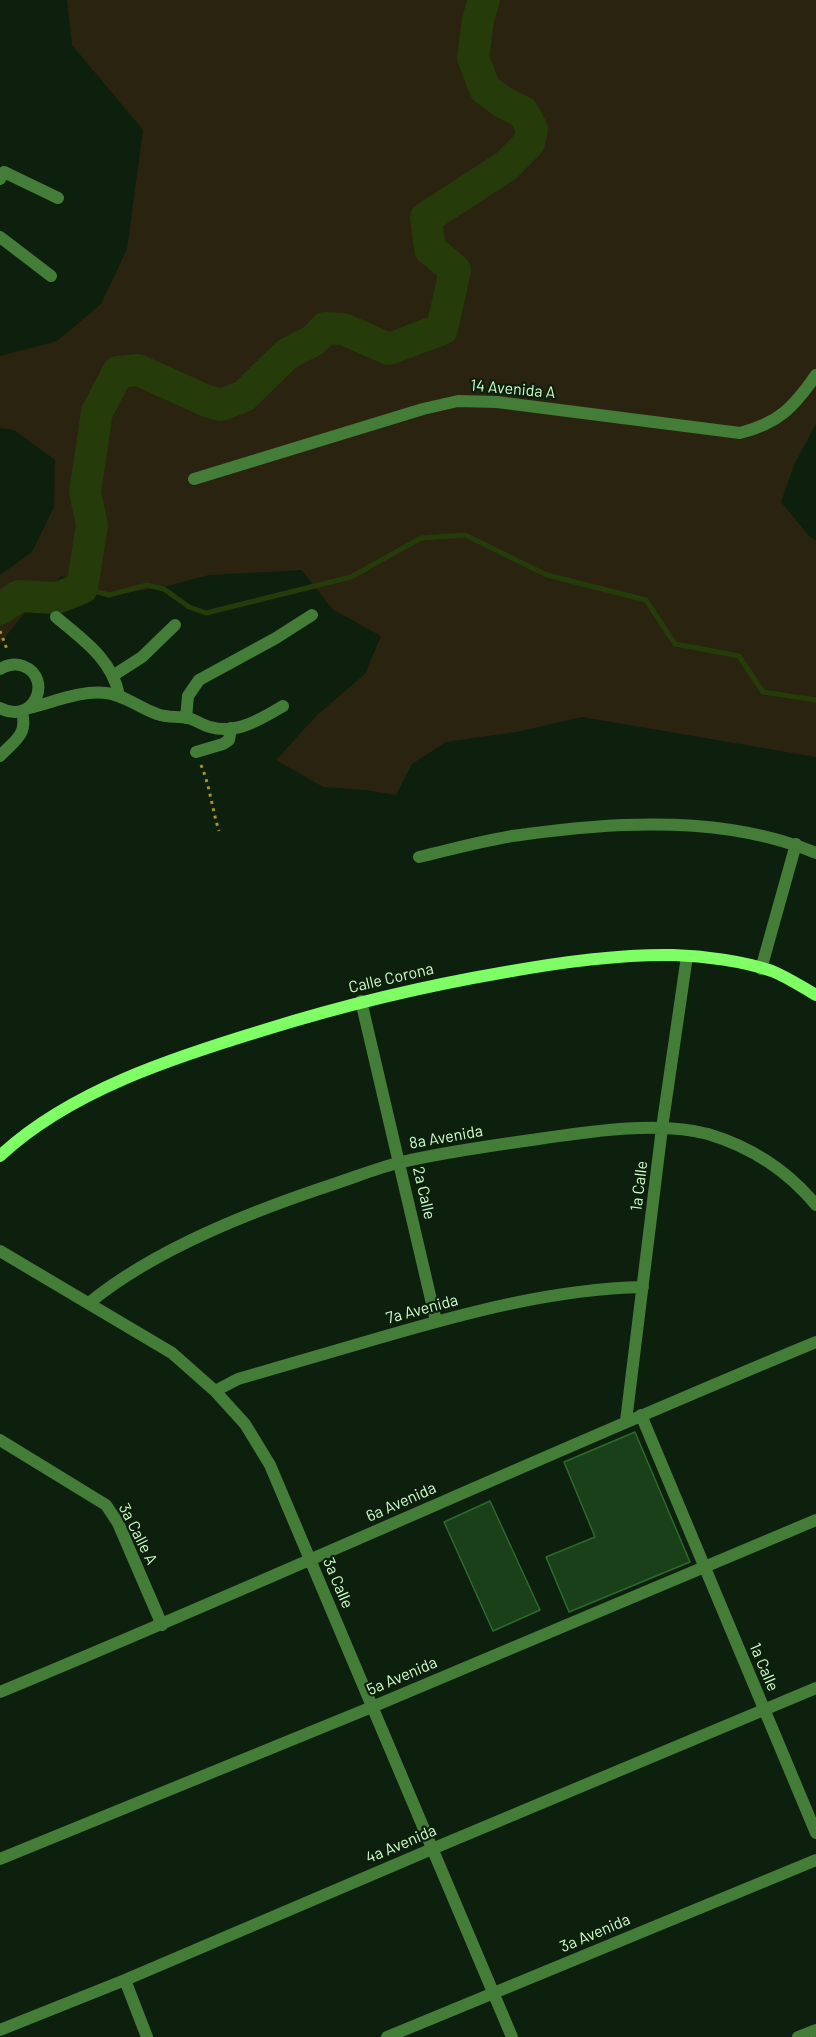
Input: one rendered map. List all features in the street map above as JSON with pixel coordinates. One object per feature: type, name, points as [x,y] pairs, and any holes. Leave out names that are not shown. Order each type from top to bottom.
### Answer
[{"type":"street","points":[[0,179],[4,172],[58,198]]},
{"type":"street","points":[[0,237],[51,276]]},
{"type":"street","name":"14 Avenida A","points":[[194,479],[423,409],[458,402],[497,402],[740,433],[763,427],[798,402],[816,375]]},
{"type":"street","points":[[186,718],[188,696],[200,680],[276,638],[312,615]]},
{"type":"street","points":[[56,617],[101,655],[114,675],[119,695]]},
{"type":"street","points":[[114,675],[142,657],[175,625]]},
{"type":"street","points":[[0,669],[20,665],[33,673],[39,687],[38,695],[26,710],[24,731],[0,756]]},
{"type":"street","points":[[0,708],[8,712],[26,710],[81,694],[103,692],[119,695],[157,714],[186,718],[210,728],[241,728],[283,706]]},
{"type":"street","points":[[196,752],[229,740],[231,728]]},
{"type":"street","points":[[419,857],[525,834],[616,825],[717,827],[796,844],[816,853]]},
{"type":"street","points":[[761,969],[796,844]]},
{"type":"street","name":"Calle Corona","points":[[0,1156],[15,1142],[51,1118],[88,1097],[156,1066],[208,1046],[362,1001],[443,983],[560,962],[614,957],[687,956],[717,959],[772,971],[816,994]]},
{"type":"street","name":"1a Calle","points":[[626,1421],[662,1128],[687,956]]},
{"type":"street","name":"2a Calle","points":[[362,1001],[436,1321]]},
{"type":"street","name":"8a Avenida","points":[[89,1303],[108,1287],[154,1260],[240,1217],[318,1189],[400,1162],[578,1133],[662,1128],[706,1134],[744,1148],[776,1166],[804,1190],[816,1205]]},
{"type":"street","name":"3a Calle","points":[[0,1251],[172,1353],[215,1391],[245,1424],[270,1465],[512,2037]]},
{"type":"street","name":"7a Avenida","points":[[215,1391],[238,1379],[436,1321],[534,1298],[615,1288],[643,1287]]},
{"type":"street","name":"6a Avenida","points":[[0,1692],[310,1561],[626,1421],[816,1342]]},
{"type":"street","name":"1a Calle","points":[[641,1415],[816,1833]]},
{"type":"street","name":"3a Calle A","points":[[0,1440],[106,1505],[118,1523],[162,1625]]},
{"type":"street","name":"5a Avenida","points":[[0,1859],[372,1707],[816,1520]]},
{"type":"street","name":"4a Avenida","points":[[0,2030],[125,1980],[432,1848],[816,1688]]},
{"type":"street","name":"3a Avenida","points":[[387,2037],[816,1860]]},
{"type":"street","points":[[125,1980],[147,2037]]},
{"type":"street","points":[[798,2037],[816,2030]]},
{"type":"path","points":[[0,631],[11,658]]},
{"type":"path","points":[[196,752],[207,780],[219,831]]},
{"type":"shaded area","points":[[67,0],[816,0],[816,424],[795,463],[781,502],[810,537],[816,540],[816,757],[582,717],[516,732],[446,742],[412,764],[396,795],[323,787],[276,760],[318,714],[365,674],[381,636],[332,609],[302,570],[209,575],[163,587],[112,595],[61,576],[26,611],[0,644],[0,575],[32,552],[54,507],[55,460],[14,430],[0,428],[0,356],[57,341],[101,304],[127,249],[143,130],[72,45]]},
{"type":"building","points":[[635,1432],[690,1562],[569,1612],[546,1557],[595,1537],[564,1462]]},
{"type":"building","points":[[490,1501],[540,1610],[493,1631],[444,1522]]},
{"type":"waterway","points":[[0,609],[19,596],[57,598],[82,588],[92,525],[85,492],[97,412],[118,372],[138,370],[221,405],[244,396],[287,354],[314,340],[325,328],[343,329],[389,349],[442,329],[455,270],[430,249],[426,218],[506,166],[529,143],[532,129],[523,112],[504,103],[485,89],[473,58],[478,20],[484,0]]},
{"type":"waterway","points":[[82,588],[109,595],[147,585],[164,589],[189,607],[206,613],[351,577],[421,538],[465,535],[547,575],[646,600],[675,644],[739,656],[763,692],[816,700]]}]
